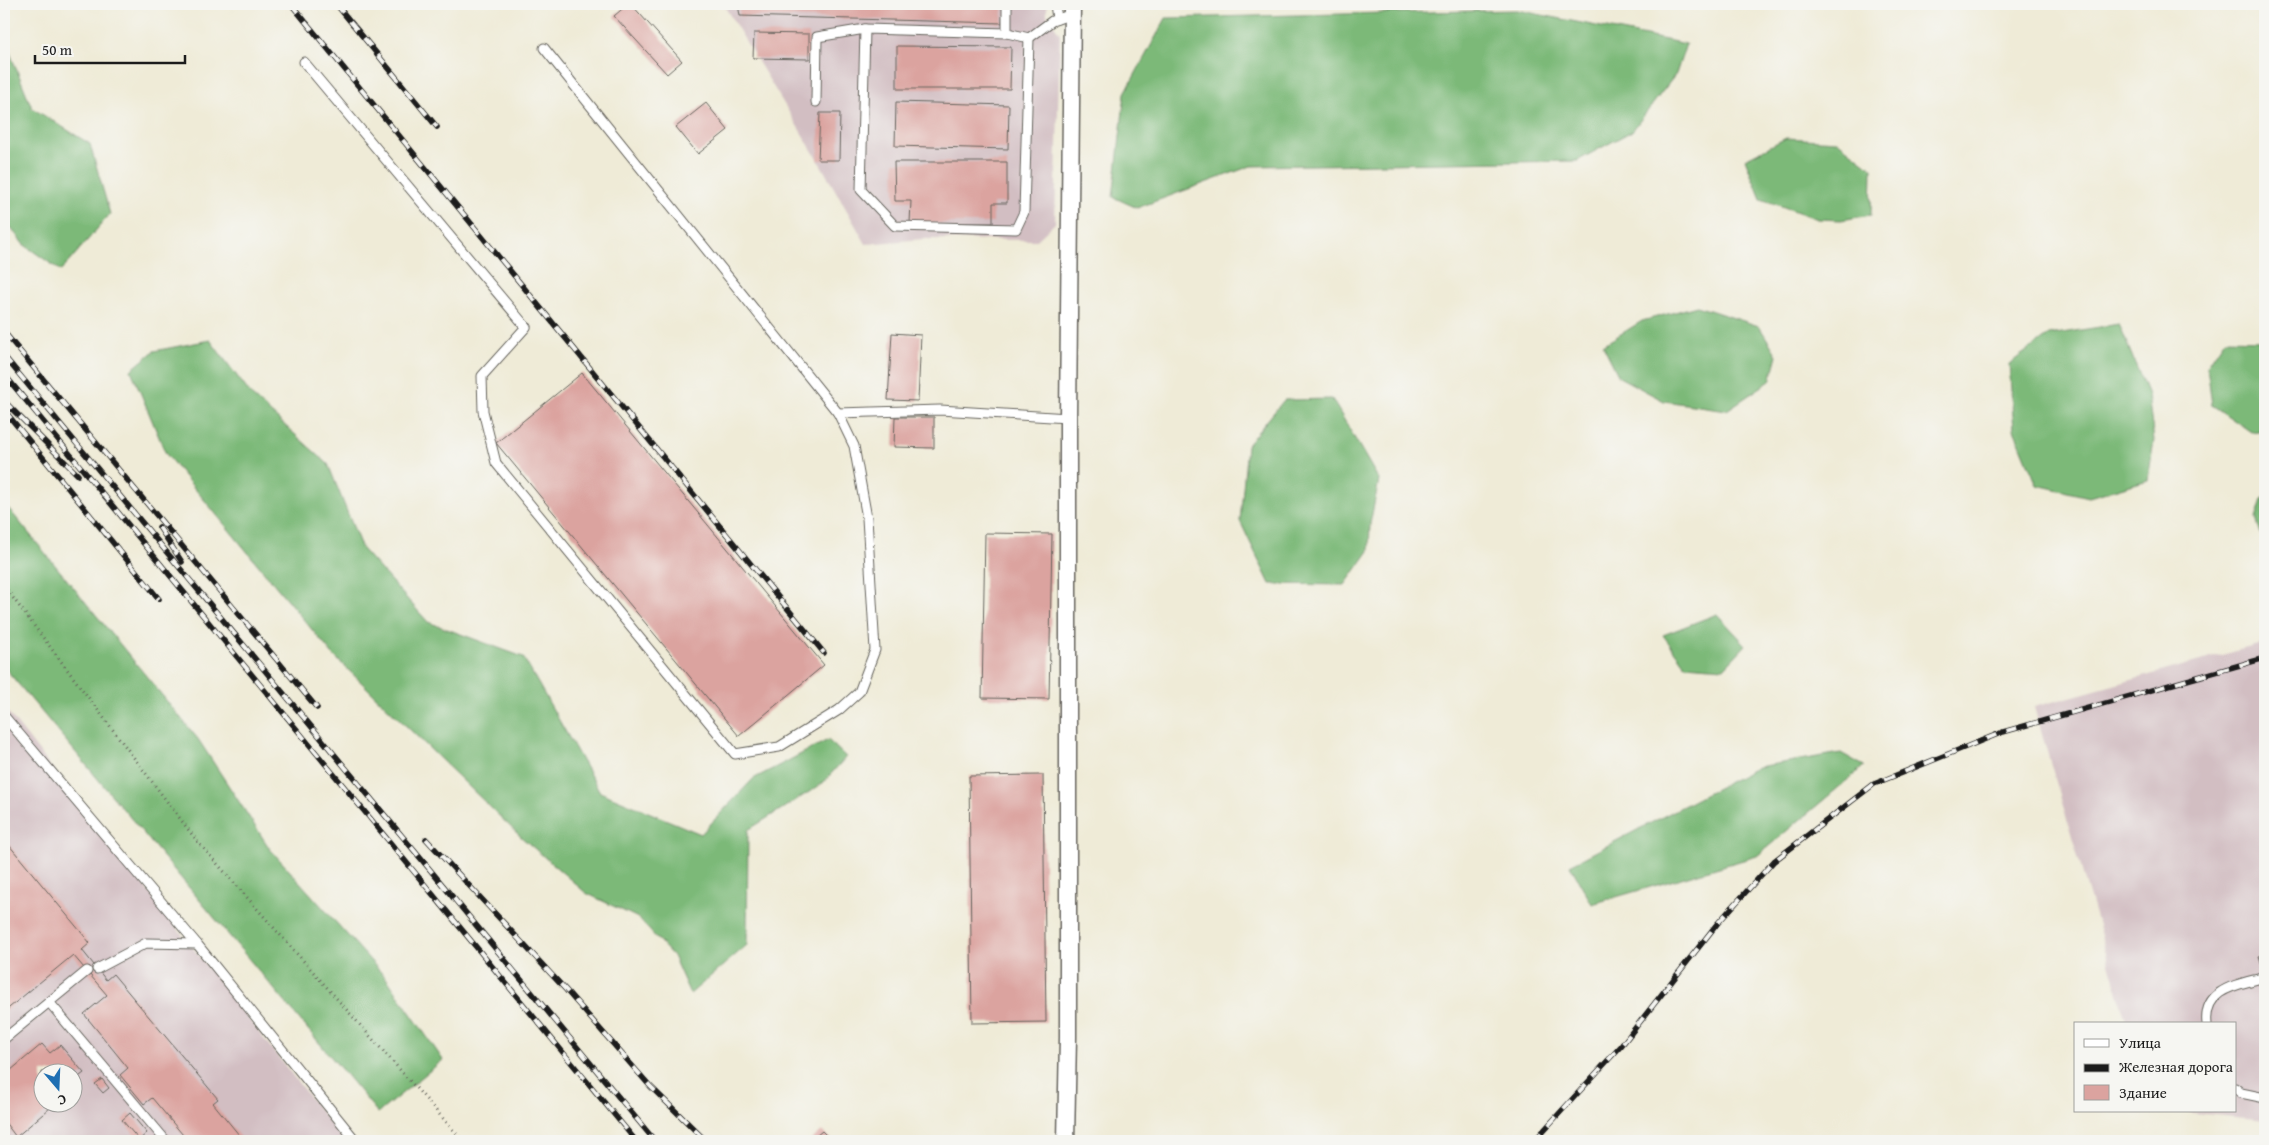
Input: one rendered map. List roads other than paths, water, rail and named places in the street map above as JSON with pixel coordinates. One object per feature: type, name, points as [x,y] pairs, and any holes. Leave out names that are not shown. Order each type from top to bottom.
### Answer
[{"type":"street","points":[[1066,1141],[1068,1037],[1067,12]]},
{"type":"lane","points":[[1007,4],[1008,33]]},
{"type":"lane","points":[[816,102],[817,38],[865,29],[1008,33],[1029,38],[1067,12],[1054,4]]},
{"type":"lane","points":[[865,29],[861,190],[895,226],[1016,229],[1024,212],[1029,38]]},
{"type":"lane","points":[[304,62],[526,327],[482,376],[483,411],[496,463],[735,754],[778,746],[839,710],[859,692],[875,650],[867,518],[854,446],[838,413],[544,48]]},
{"type":"lane","points":[[838,413],[940,410],[1068,418]]},
{"type":"lane","points":[[4,716],[196,944],[356,1141]]},
{"type":"lane","points":[[97,969],[146,943],[196,944]]},
{"type":"lane","points":[[4,1039],[87,971]]},
{"type":"lane","points":[[2207,1022],[2206,1012],[2213,997],[2231,987],[2265,977]]},
{"type":"lane","points":[[49,1002],[166,1141]]},
{"type":"lane","points":[[2236,1089],[2241,1093],[2265,1098]]},
{"type":"railway","points":[[291,4],[824,653]]},
{"type":"railway","points":[[336,4],[437,127]]},
{"type":"railway","points":[[4,332],[317,708]]},
{"type":"railway","points":[[4,356],[655,1141]]},
{"type":"railway","points":[[4,374],[636,1141]]},
{"type":"railway","points":[[4,401],[78,475]]},
{"type":"railway","points":[[4,410],[159,599]]},
{"type":"railway","points":[[159,527],[182,562]]},
{"type":"railway","points":[[1534,1141],[1621,1046],[1717,924],[1774,861],[1874,784],[2003,732],[2265,658]]},
{"type":"railway","points":[[426,839],[565,989],[650,1086],[706,1141]]}]
